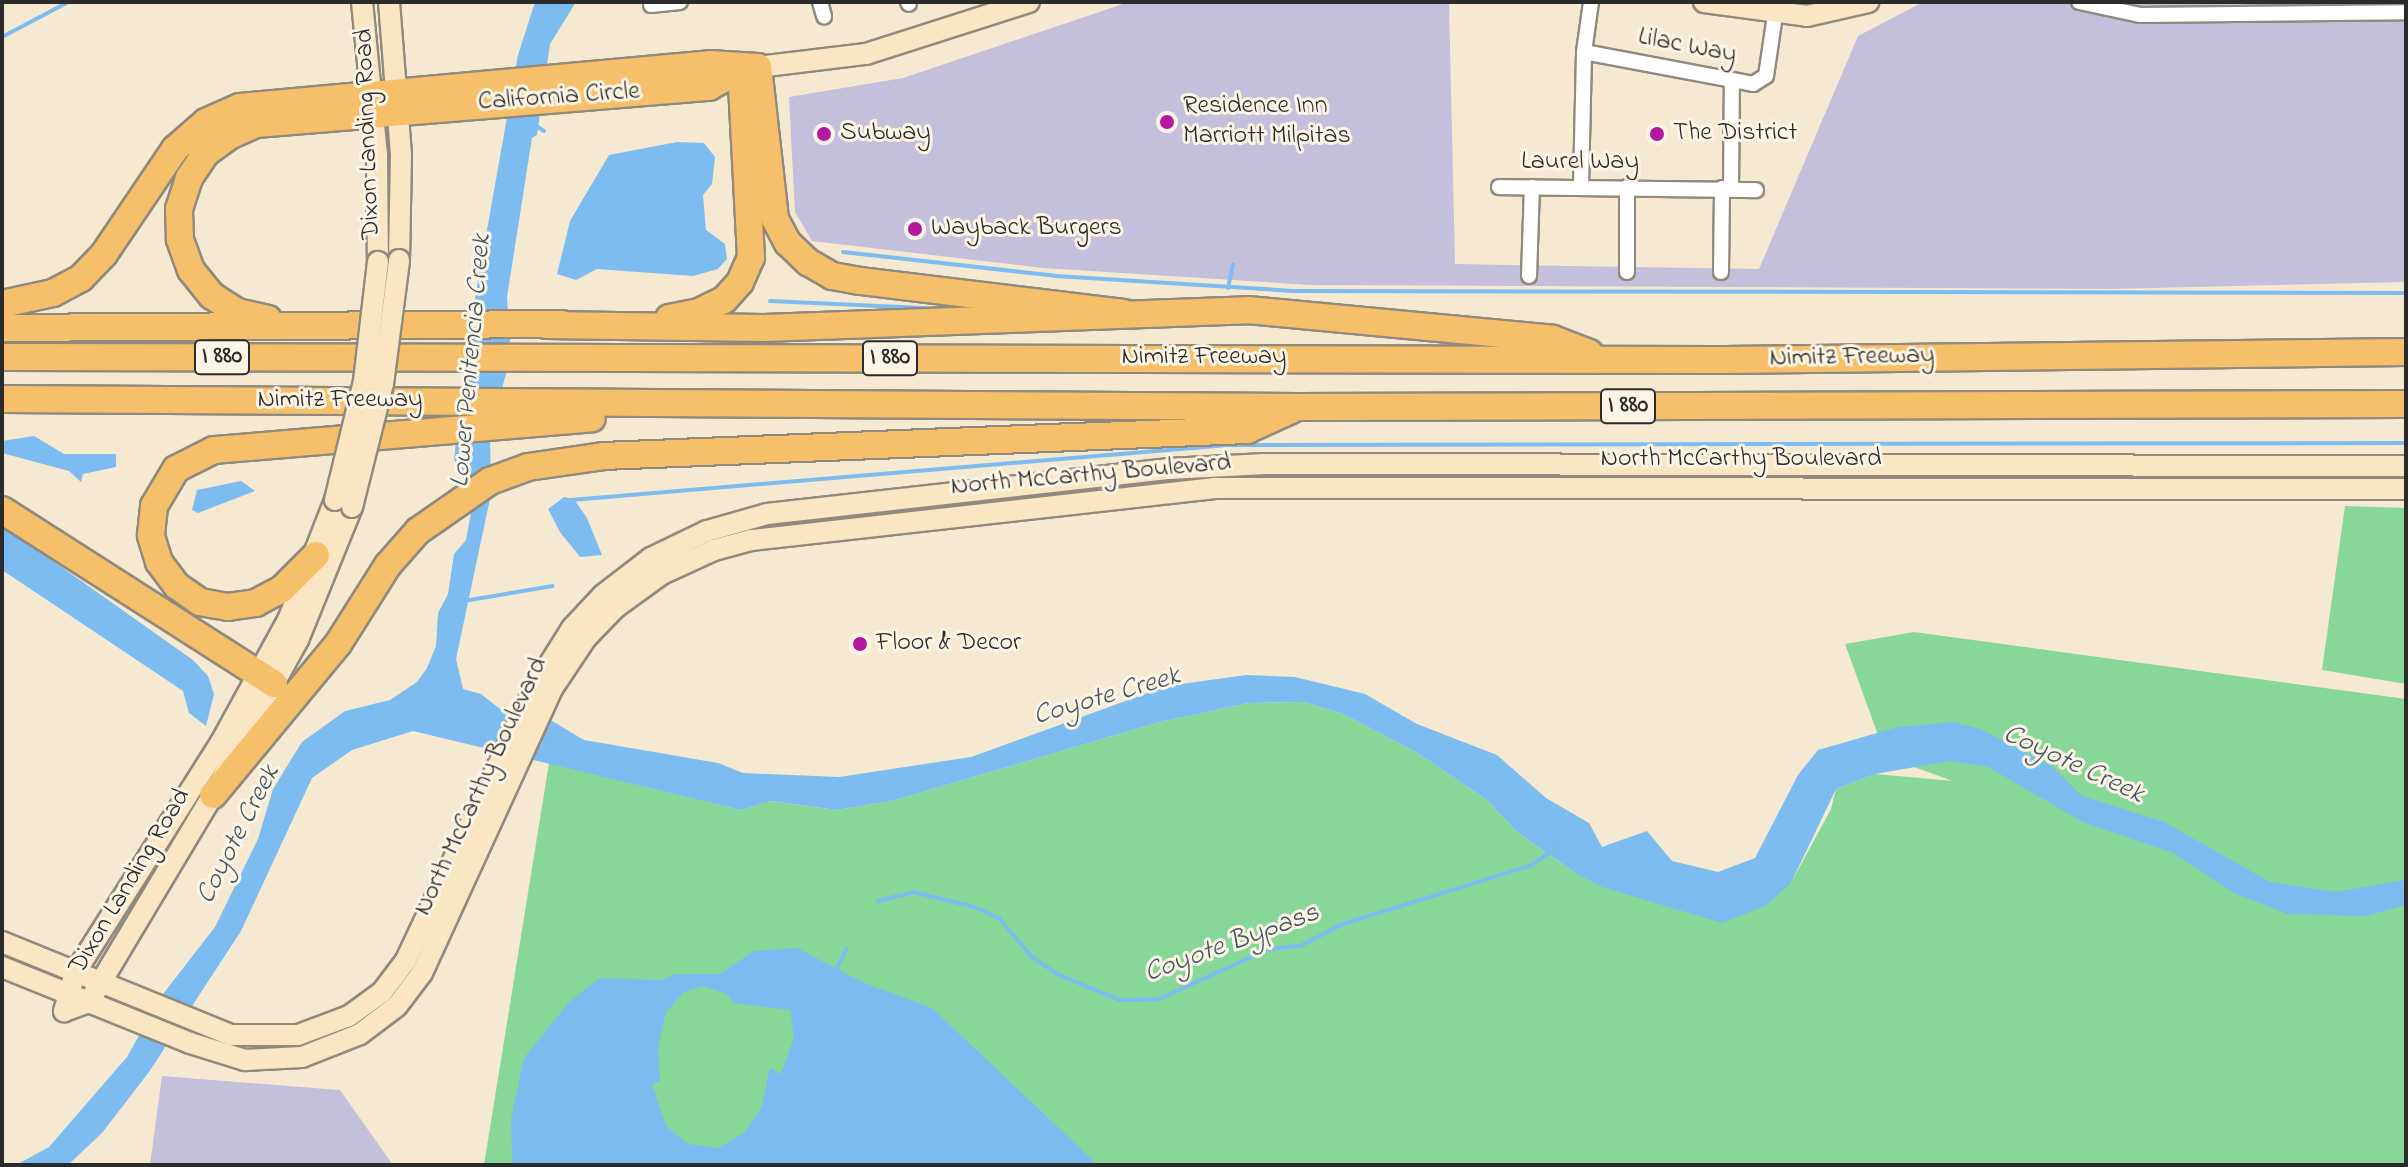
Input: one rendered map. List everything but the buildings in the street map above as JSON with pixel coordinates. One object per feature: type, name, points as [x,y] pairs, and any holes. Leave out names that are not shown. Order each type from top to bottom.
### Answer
[{"type":"highway","name":"California Circle","points":[[385,102],[571,86],[709,87],[750,68]]},
{"type":"highway","points":[[750,68],[775,219],[788,243],[808,262],[832,276],[860,281],[1123,313]]},
{"type":"highway","points":[[546,325],[699,312],[724,300],[740,282],[751,257],[753,232],[750,68]]},
{"type":"highway","points":[[2,304],[53,293],[81,278],[104,254],[175,149],[206,122],[249,106],[385,102]]},
{"type":"highway","points":[[351,326],[265,319],[225,306],[191,270],[180,239],[179,209],[197,165],[231,135],[256,124],[385,102]]},
{"type":"highway","points":[[2,328],[546,325],[764,328],[999,323],[1180,308],[1318,313],[1553,339],[1602,358]]},
{"type":"highway","name":"Nimitz Freeway","points":[[2,357],[1602,358],[2406,352]]},
{"type":"highway","name":"Nimitz Freeway","points":[[2,399],[436,401],[534,411],[849,403],[1297,407],[2406,404]]},
{"type":"highway","points":[[213,795],[338,644],[388,565],[418,531],[476,489],[528,467],[569,458],[884,447],[1104,432],[1247,430],[1297,407]]},
{"type":"highway","points":[[316,555],[282,589],[256,603],[228,607],[200,602],[177,586],[159,562],[151,535],[154,506],[176,469],[214,450],[433,430],[534,411]]},
{"type":"highway","points":[[2,510],[266,679]]},
{"type":"main road","name":"Dixon Landing Road","points":[[362,2],[385,102],[399,260],[383,384],[343,504],[266,679],[213,795],[89,1002],[64,1011],[71,983],[266,679],[316,555],[343,504],[364,381],[378,262],[385,102],[389,2]]},
{"type":"main road","name":"California Circle","points":[[750,68],[866,54],[1029,2]]},
{"type":"main road","points":[[1717,3],[1775,15],[1807,16],[1868,2]]},
{"type":"main road","points":[[1490,464],[1490,486]]},
{"type":"main road","points":[[1816,487],[1817,464]]},
{"type":"main road","name":"North McCarthy Boulevard","points":[[71,983],[100,984],[139,999],[194,1034],[245,1060],[323,1052],[379,1022],[414,968],[544,688],[559,647],[603,595],[651,558],[688,538],[767,514],[1225,465],[2406,466]]},
{"type":"main road","points":[[1024,485],[1027,507]]},
{"type":"main road","name":"North McCarthy Boulevard","points":[[544,688],[615,608],[662,574],[714,550],[769,536],[1027,507],[1214,488],[2406,489]]},
{"type":"main road","points":[[2,942],[71,983]]},
{"type":"main road","points":[[2,967],[71,983]]},
{"type":"main road","name":"North McCarthy Boulevard","points":[[89,1002],[129,1018],[194,1034]]},
{"type":"street","points":[[651,5],[680,2]]},
{"type":"street","points":[[1581,186],[1584,52],[1591,2]]},
{"type":"street","points":[[2079,2],[2140,15],[2272,7],[2406,12]]},
{"type":"street","name":"Lilac Way","points":[[1584,52],[1753,84],[1766,76],[1775,15]]},
{"type":"street","points":[[1721,272],[1732,80]]},
{"type":"street","name":"Laurel Way","points":[[1499,187],[1756,190]]},
{"type":"street","points":[[1529,276],[1532,187]]},
{"type":"street","points":[[1627,187],[1627,272]]},
{"type":"shaded area","points":[[1129,2],[1449,2],[1455,264],[1759,269],[1858,36],[1923,2],[2406,2],[2406,282],[2111,289],[1310,285],[1043,268],[812,241],[795,212],[789,97],[903,78]]},
{"type":"shaded area","points":[[162,1076],[340,1090],[393,1165],[150,1165]]},
{"type":"green space","points":[[1192,471],[1193,479],[768,526],[692,547],[625,588],[583,629],[546,682],[495,788],[546,679],[582,624],[634,576],[692,541],[770,518]]},
{"type":"green space","points":[[2345,506],[2406,508],[2406,684],[2322,670]]},
{"type":"green space","points":[[1914,632],[2406,699],[2406,1165],[484,1165],[549,763],[741,810],[770,801],[837,810],[892,801],[1160,722],[1249,703],[1304,702],[1343,714],[1416,752],[1487,800],[1517,832],[1577,874],[1648,899],[1791,883],[1831,809],[1836,789],[1875,774],[1953,781],[1886,757],[1845,644]]},
{"type":"water","name":"Lower Penitencia Creek","points":[[535,2],[576,2],[550,44],[537,135],[532,138],[507,297],[511,355],[490,433],[491,494],[456,659],[463,689],[481,694],[500,709],[537,712],[584,740],[718,763],[743,773],[839,777],[971,757],[1167,686],[1246,675],[1295,677],[1365,694],[1417,724],[1497,755],[1546,798],[1589,823],[1602,847],[1647,831],[1672,861],[1718,872],[1755,858],[1798,775],[1818,750],[1898,727],[1954,722],[1980,729],[2052,766],[2082,796],[2164,822],[2270,882],[2336,892],[2406,880],[2406,905],[2367,916],[2287,914],[2234,893],[2173,853],[2083,822],[1988,767],[1950,761],[1875,774],[1836,789],[1791,883],[1765,906],[1722,923],[1602,887],[1577,874],[1517,832],[1487,800],[1416,752],[1343,714],[1304,702],[1249,703],[1160,722],[892,801],[837,810],[771,801],[741,810],[413,731],[352,750],[312,778],[241,931],[149,1072],[102,1133],[68,1165],[16,1165],[49,1147],[127,1057],[160,998],[215,927],[258,839],[273,789],[302,742],[345,711],[390,700],[417,682],[427,668],[436,646],[438,613],[448,594],[454,554],[466,540],[473,502],[454,459],[467,343],[518,55]]},
{"type":"water","points":[[677,142],[704,143],[715,157],[712,184],[703,195],[706,230],[725,244],[727,259],[718,269],[693,276],[597,269],[576,280],[557,274],[570,221],[609,155]]},
{"type":"water","points":[[34,436],[64,454],[116,454],[116,467],[83,474],[81,482],[69,471],[2,453],[2,441]]},
{"type":"water","points":[[241,481],[255,491],[198,513],[192,510],[197,490]]},
{"type":"water","points":[[564,497],[574,499],[587,518],[602,555],[580,557],[560,532],[548,509]]},
{"type":"water","points":[[2,525],[193,660],[208,676],[214,694],[206,726],[189,713],[183,691],[2,570]]},
{"type":"water","points":[[797,948],[864,983],[932,1008],[1098,1165],[512,1165],[511,1119],[524,1058],[570,1001],[600,978],[661,980],[676,974],[720,974],[754,951]],"holes":[[[703,986],[727,994],[733,1003],[790,1010],[794,1038],[781,1074],[770,1068],[761,1109],[744,1133],[718,1148],[688,1144],[666,1126],[652,1084],[660,1081],[658,1047],[666,1012],[684,992]]]},
{"type":"waterway","points":[[2,37],[68,2]]},
{"type":"waterway","points":[[538,127],[544,131]]},
{"type":"waterway","points":[[843,252],[1056,276],[1297,291],[2406,293]]},
{"type":"waterway","points":[[1228,288],[1233,265]]},
{"type":"waterway","points":[[770,301],[945,309]]},
{"type":"waterway","points":[[571,500],[1228,445],[2406,443]]},
{"type":"waterway","points":[[464,601],[553,586]]},
{"type":"waterway","name":"Coyote Bypass","points":[[878,901],[913,892],[974,907],[999,918],[1032,957],[1059,975],[1120,1000],[1159,999],[1269,949],[1300,946],[1343,924],[1532,865],[1553,850]]},
{"type":"waterway","name":"Coyote Bypass","points":[[837,968],[847,948]]},
{"type":"place","name":"Residence Inn Marriott Milpitas","points":[[1167,122]]},
{"type":"place","name":"Subway","points":[[824,134]]},
{"type":"place","name":"The District","points":[[1657,134]]},
{"type":"place","name":"Wayback Burgers","points":[[915,229]]},
{"type":"place","name":"Floor & Decor","points":[[860,644]]},
{"type":"water label","name":"Coyote Creek","points":[[1107,697]]},
{"type":"water label","name":"Coyote Creek","points":[[2073,765]]},
{"type":"water label","name":"Coyote Creek","points":[[239,835]]}]
